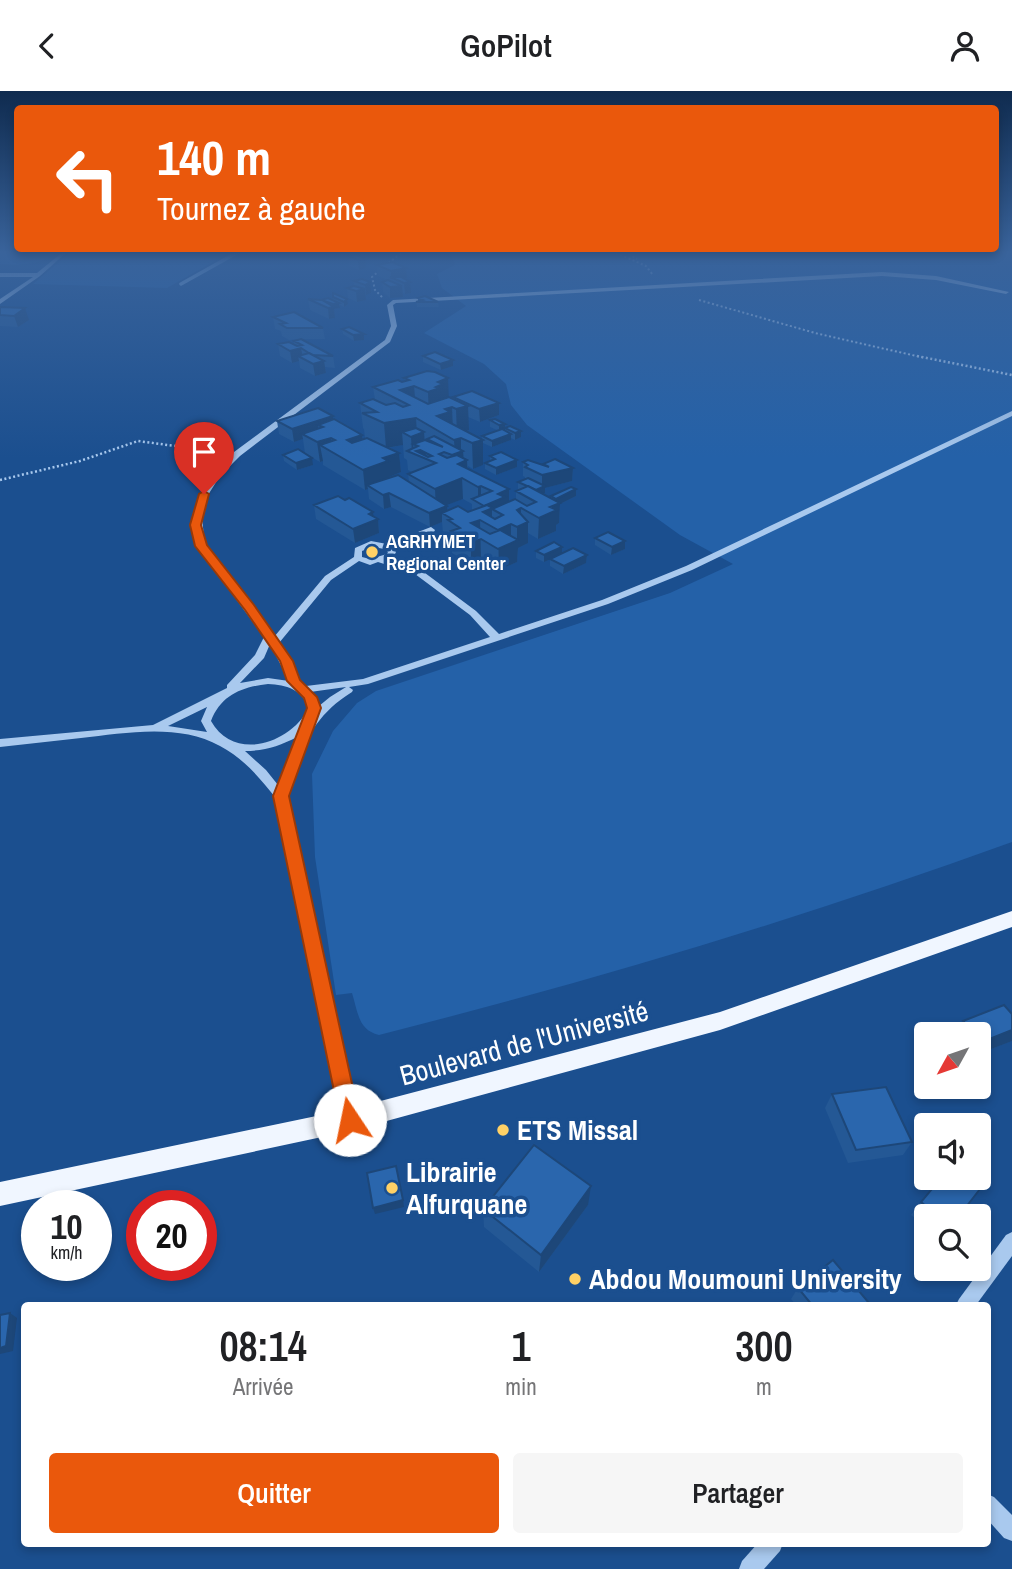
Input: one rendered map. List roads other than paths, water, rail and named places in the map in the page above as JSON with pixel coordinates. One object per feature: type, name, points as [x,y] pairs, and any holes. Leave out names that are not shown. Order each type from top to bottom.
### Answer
[{"type":"main road","name":"Boulevard de l'Université","points":[[0,1194],[350,1120],[720,1021],[1012,919]]},
{"type":"street","points":[[281,796],[253,763],[214,737],[206,720],[213,703],[260,656],[271,640],[250,608],[201,546],[196,525],[204,494],[216,474],[237,454],[383,346],[394,326],[393,320]]},
{"type":"street","points":[[0,743],[157,726],[204,734],[247,747],[273,745],[296,734],[335,696],[364,682],[605,602],[689,568],[1012,413]]},
{"type":"street","points":[[388,547],[431,530]]},
{"type":"street","points":[[382,561],[392,552],[388,547],[378,544],[363,546],[356,554],[358,558],[370,562],[382,561],[418,572],[473,613],[496,637]]},
{"type":"street","points":[[157,726],[255,682],[280,681],[300,688],[310,697],[314,708],[290,765],[281,796],[350,1120]]},
{"type":"street","points":[[967,1302],[1012,1241]]},
{"type":"street","points":[[991,1508],[1012,1530]]},
{"type":"street","points":[[750,1569],[769,1547]]},
{"type":"lane","points":[[358,558],[328,577],[271,640],[300,688],[322,689],[364,682]]},
{"type":"place","name":"AGRHYMET Regional Center","points":[[372,552]]},
{"type":"place","name":"ETS Missal","points":[[503,1130]]},
{"type":"place","name":"Librairie Alfurquane","points":[[392,1188]]},
{"type":"place","name":"Abdou Moumouni University","points":[[575,1279]]}]
